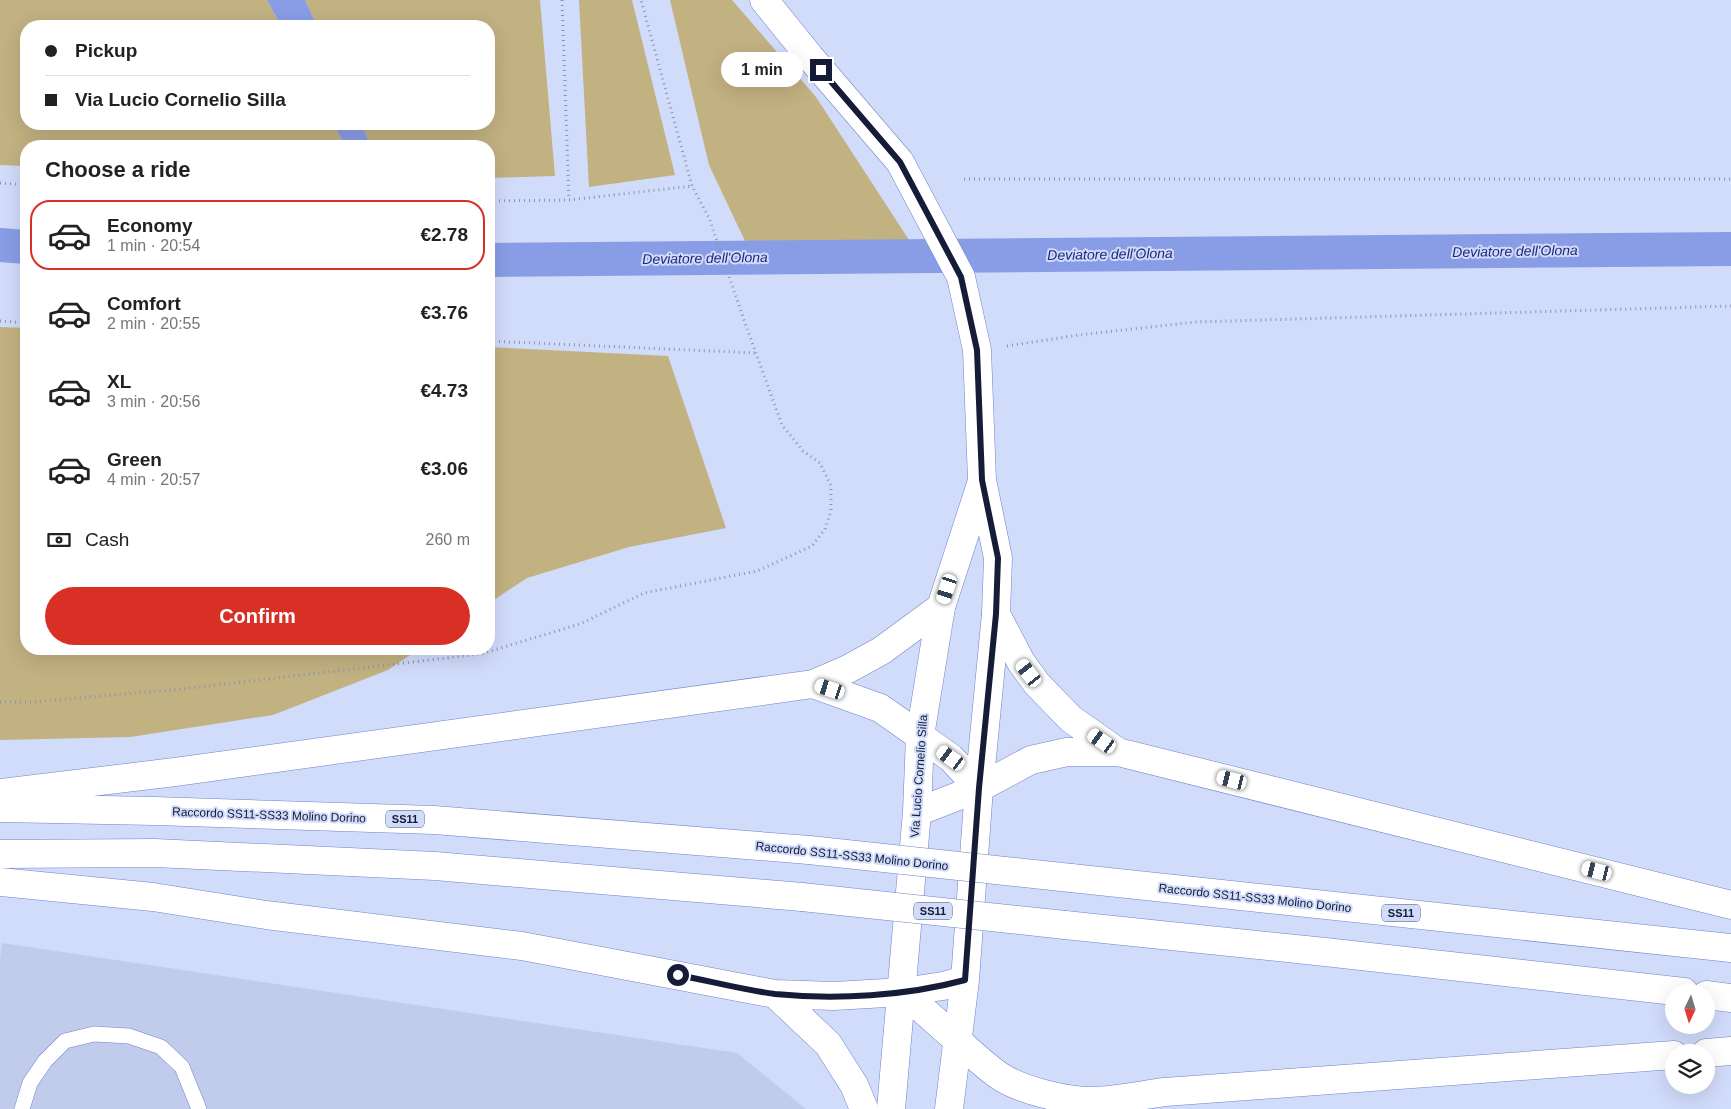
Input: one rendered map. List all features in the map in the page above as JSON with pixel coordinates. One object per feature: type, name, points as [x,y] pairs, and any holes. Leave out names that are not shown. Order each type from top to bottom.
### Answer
[{"type":"main road","name":"Via Lucio Cornelio Silla","points":[[764,0],[900,162],[961,277],[976,343],[982,480],[998,558],[996,614],[979,788],[965,980],[949,1109]]},
{"type":"main road","name":"Via Lucio Cornelio Silla","points":[[891,1109],[903,992],[917,812],[920,736],[941,607],[982,480]]},
{"type":"main road","points":[[0,793],[184,771],[813,684],[881,652],[941,607]]},
{"type":"main road","points":[[996,614],[1021,662],[1037,684],[1071,719],[1118,752]]},
{"type":"main road","points":[[813,684],[880,708],[951,758],[979,788]]},
{"type":"main road","points":[[917,812],[979,788],[1031,760],[1067,752],[1118,752],[1731,905]]},
{"type":"main road","name":"Raccordo SS11-SS33 Molino Dorino","points":[[0,808],[165,811],[434,820],[809,850],[1731,948]]},
{"type":"main road","name":"SS11","points":[[0,854],[155,852],[435,866],[802,897],[1665,990]]},
{"type":"main road","points":[[0,882],[153,897],[266,915],[522,946],[775,994],[834,996],[903,992],[943,986],[965,980]]},
{"type":"main road","points":[[903,992],[978,1059],[1002,1077],[1031,1090],[1085,1105],[1165,1092],[1665,1056]]},
{"type":"main road","points":[[775,994],[828,1044],[854,1085],[864,1109]]},
{"type":"main road","points":[[1715,996],[1731,998]]},
{"type":"main road","points":[[1715,1052],[1731,1051]]},
{"type":"lane","points":[[22,1109],[30,1083],[45,1061],[64,1041],[94,1034],[129,1036],[161,1047],[182,1067],[199,1109]]},
{"type":"path","points":[[562,0],[569,200]]},
{"type":"path","points":[[495,650],[580,624],[644,593],[757,571],[812,546],[826,529],[831,511],[831,486],[820,463],[803,451],[782,425],[709,218],[692,186],[641,0]]},
{"type":"path","points":[[964,179],[1731,179]]},
{"type":"path","points":[[0,184],[20,185]]},
{"type":"path","points":[[495,201],[569,200],[692,186]]},
{"type":"path","points":[[976,343],[1079,335],[1194,322],[1731,306]]},
{"type":"path","points":[[0,321],[20,323]]},
{"type":"path","points":[[495,341],[756,353]]},
{"type":"path","points":[[0,702],[32,702],[182,689],[471,655]]},
{"type":"shaded area","points":[[0,0],[267,0],[278,20],[20,20],[20,130],[336,130],[342,140],[20,140],[20,166],[0,165]]},
{"type":"shaded area","points":[[305,0],[540,0],[555,176],[495,178],[495,140],[368,140],[364,130],[495,130],[495,20],[314,20]]},
{"type":"shaded area","points":[[579,0],[632,0],[675,175],[589,187]]},
{"type":"shaded area","points":[[670,0],[732,0],[816,97],[911,243],[745,241],[709,165]]},
{"type":"shaded area","points":[[0,327],[20,328],[20,655],[410,655],[388,670],[273,715],[130,737],[0,740]]},
{"type":"shaded area","points":[[495,347],[668,356],[726,528],[629,547],[527,578],[495,599]]},
{"type":"shaded area","points":[[2,943],[737,1053],[806,1109],[0,1109],[0,959]]},
{"type":"water","points":[[267,0],[305,0],[314,20],[278,20]]},
{"type":"water","points":[[336,130],[364,130],[368,140],[342,140]]},
{"type":"waterway","name":"Deviatore dell'Olona","points":[[0,245],[20,247]]},
{"type":"waterway","name":"Deviatore dell'Olona","points":[[495,260],[1731,249]]},
{"type":"route","points":[[678,975],[775,994],[834,996],[903,992],[943,986],[965,980],[979,788],[996,614],[998,558],[982,480],[977,350],[961,277],[900,162],[821,70]]}]
